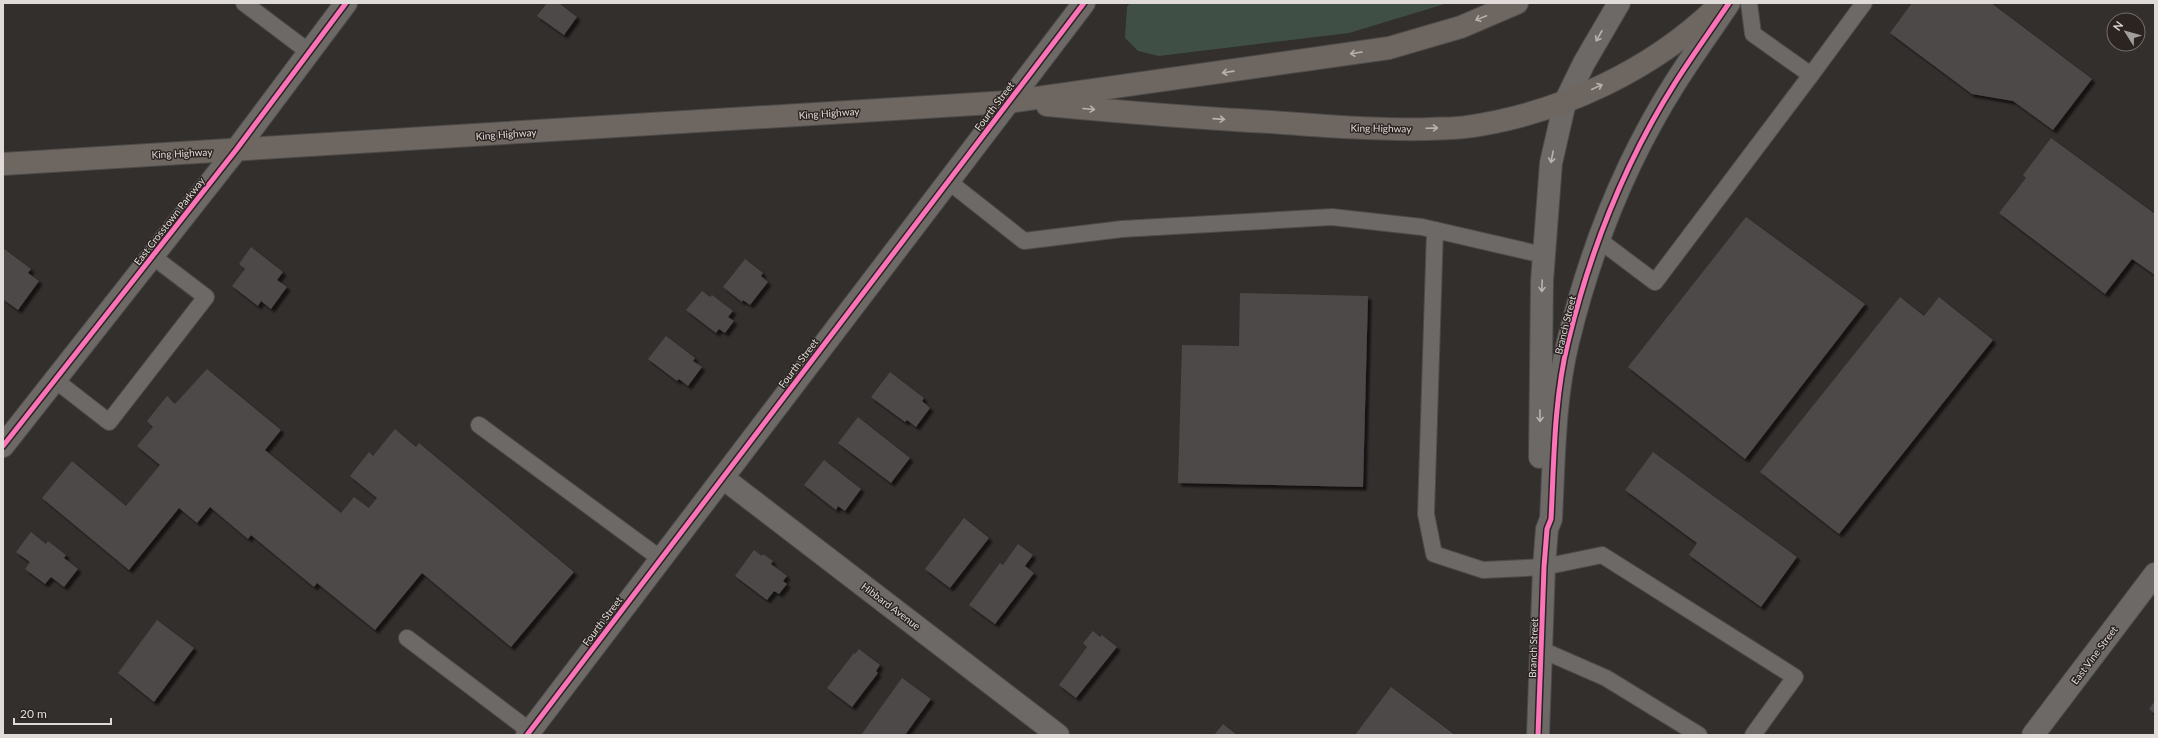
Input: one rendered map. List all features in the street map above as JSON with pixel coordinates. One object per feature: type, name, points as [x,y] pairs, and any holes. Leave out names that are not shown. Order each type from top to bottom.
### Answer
[{"type":"main road","name":"King Highway","points":[[3,164],[1008,102],[1389,48],[1461,27],[1517,3]]},
{"type":"main road","name":"King Highway","points":[[1008,102],[1170,116],[1402,129],[1471,126],[1514,118],[1565,102],[1618,77],[1663,51],[1700,24],[1721,3]]},
{"type":"street","name":"East Crosstown Parkway","points":[[3,446],[236,150],[346,3]]},
{"type":"street","name":"Fourth Street","points":[[528,733],[1084,3]]},
{"type":"street","name":"Branch Street","points":[[1547,529],[1540,514],[1539,381],[1543,255],[1551,163],[1565,102],[1584,63],[1619,3]]},
{"type":"street","name":"Branch Street","points":[[1538,735],[1544,567],[1547,529],[1551,519],[1555,429],[1568,343],[1609,210],[1633,158],[1674,84],[1729,3]]},
{"type":"street","name":"Hibbard Avenue","points":[[723,478],[1058,735]]},
{"type":"street","name":"East Vine Street","points":[[2033,735],[2154,579]]},
{"type":"lane","points":[[244,3],[309,52]]},
{"type":"lane","points":[[1750,3],[1753,34],[1811,75]]},
{"type":"lane","points":[[1599,240],[1655,282],[1864,3]]},
{"type":"lane","points":[[948,181],[1024,241],[1122,229],[1332,217],[1435,230],[1543,255]]},
{"type":"lane","points":[[1435,230],[1426,514],[1434,554],[1483,570],[1544,567],[1602,555],[1795,677],[1753,735]]},
{"type":"lane","points":[[55,380],[109,422],[206,297],[152,256]]},
{"type":"lane","points":[[479,425],[661,559]]},
{"type":"lane","points":[[407,638],[528,733]]},
{"type":"lane","points":[[1542,650],[1606,678],[1699,735]]},
{"type":"green space","points":[[1130,3],[1448,3],[1349,33],[1159,56],[1138,51],[1125,38],[1127,7]]},
{"type":"building","points":[[547,3],[559,3],[577,17],[564,35],[537,16]]},
{"type":"building","points":[[1912,3],[1991,3],[2092,79],[2053,130],[2013,101],[1972,94],[1890,33]]},
{"type":"building","points":[[2051,138],[2155,214],[2155,275],[2132,259],[2105,294],[1999,213],[2026,178],[2023,175]]},
{"type":"building","points":[[1746,217],[1865,304],[1745,459],[1628,367]]},
{"type":"building","points":[[251,247],[283,272],[277,280],[287,287],[271,309],[261,301],[258,306],[232,286],[245,269],[239,264]]},
{"type":"building","points":[[3,248],[31,269],[28,273],[39,281],[18,310],[3,299]]},
{"type":"building","points":[[745,259],[763,273],[761,276],[768,282],[750,305],[743,300],[742,302],[723,287]]},
{"type":"building","points":[[702,291],[710,297],[712,295],[733,311],[728,317],[734,321],[725,333],[719,329],[716,333],[686,310]]},
{"type":"building","points":[[1240,293],[1368,296],[1363,487],[1178,483],[1182,345],[1239,346]]},
{"type":"building","points":[[1900,297],[1924,316],[1939,297],[1993,340],[1839,534],[1760,472]]},
{"type":"building","points":[[666,336],[695,358],[693,361],[702,367],[688,386],[679,379],[677,381],[648,359]]},
{"type":"building","points":[[207,369],[281,430],[265,450],[341,513],[354,497],[369,508],[377,498],[350,476],[369,452],[373,456],[395,429],[416,447],[419,443],[574,572],[511,647],[422,573],[375,630],[317,583],[314,587],[251,535],[248,539],[210,507],[197,523],[179,508],[129,570],[42,498],[72,461],[126,506],[160,465],[137,446],[153,427],[147,421],[167,396],[175,404]]},
{"type":"building","points":[[890,372],[924,398],[922,401],[930,408],[916,427],[907,420],[905,422],[871,397]]},
{"type":"building","points":[[858,417],[910,458],[891,483],[838,443]]},
{"type":"building","points":[[1653,452],[1797,557],[1761,607],[1689,555],[1697,543],[1625,490]]},
{"type":"building","points":[[824,460],[861,489],[845,511],[838,506],[836,510],[804,485]]},
{"type":"building","points":[[964,518],[989,538],[950,588],[925,569]]},
{"type":"building","points":[[31,532],[46,544],[48,541],[66,555],[64,558],[78,569],[64,587],[51,577],[45,584],[25,569],[30,562],[16,552]]},
{"type":"building","points":[[1018,544],[1033,555],[1025,566],[1034,573],[995,624],[969,605],[1000,563],[1003,565]]},
{"type":"building","points":[[754,550],[773,561],[771,564],[787,576],[783,581],[787,584],[779,594],[774,591],[767,600],[735,576]]},
{"type":"building","points":[[157,620],[194,648],[154,702],[118,673]]},
{"type":"building","points":[[1093,631],[1100,637],[1102,635],[1117,647],[1076,698],[1059,685],[1087,647],[1083,643]]},
{"type":"building","points":[[859,649],[880,665],[876,671],[878,673],[852,707],[827,688],[854,653],[855,654]]},
{"type":"building","points":[[902,678],[931,699],[905,735],[861,735]]},
{"type":"building","points":[[1391,687],[1455,735],[1355,735]]},
{"type":"building","points":[[2155,701],[2155,714],[2149,709]]},
{"type":"building","points":[[1223,724],[1237,735],[1214,735]]},
{"type":"cycle path","points":[[3,446],[236,150],[346,3]]},
{"type":"cycle path","points":[[527,735],[1084,3]]},
{"type":"cycle path","points":[[1538,735],[1544,567],[1547,529],[1551,519],[1557,407],[1563,364],[1568,342],[1598,241],[1640,144],[1675,83],[1729,3]]}]
